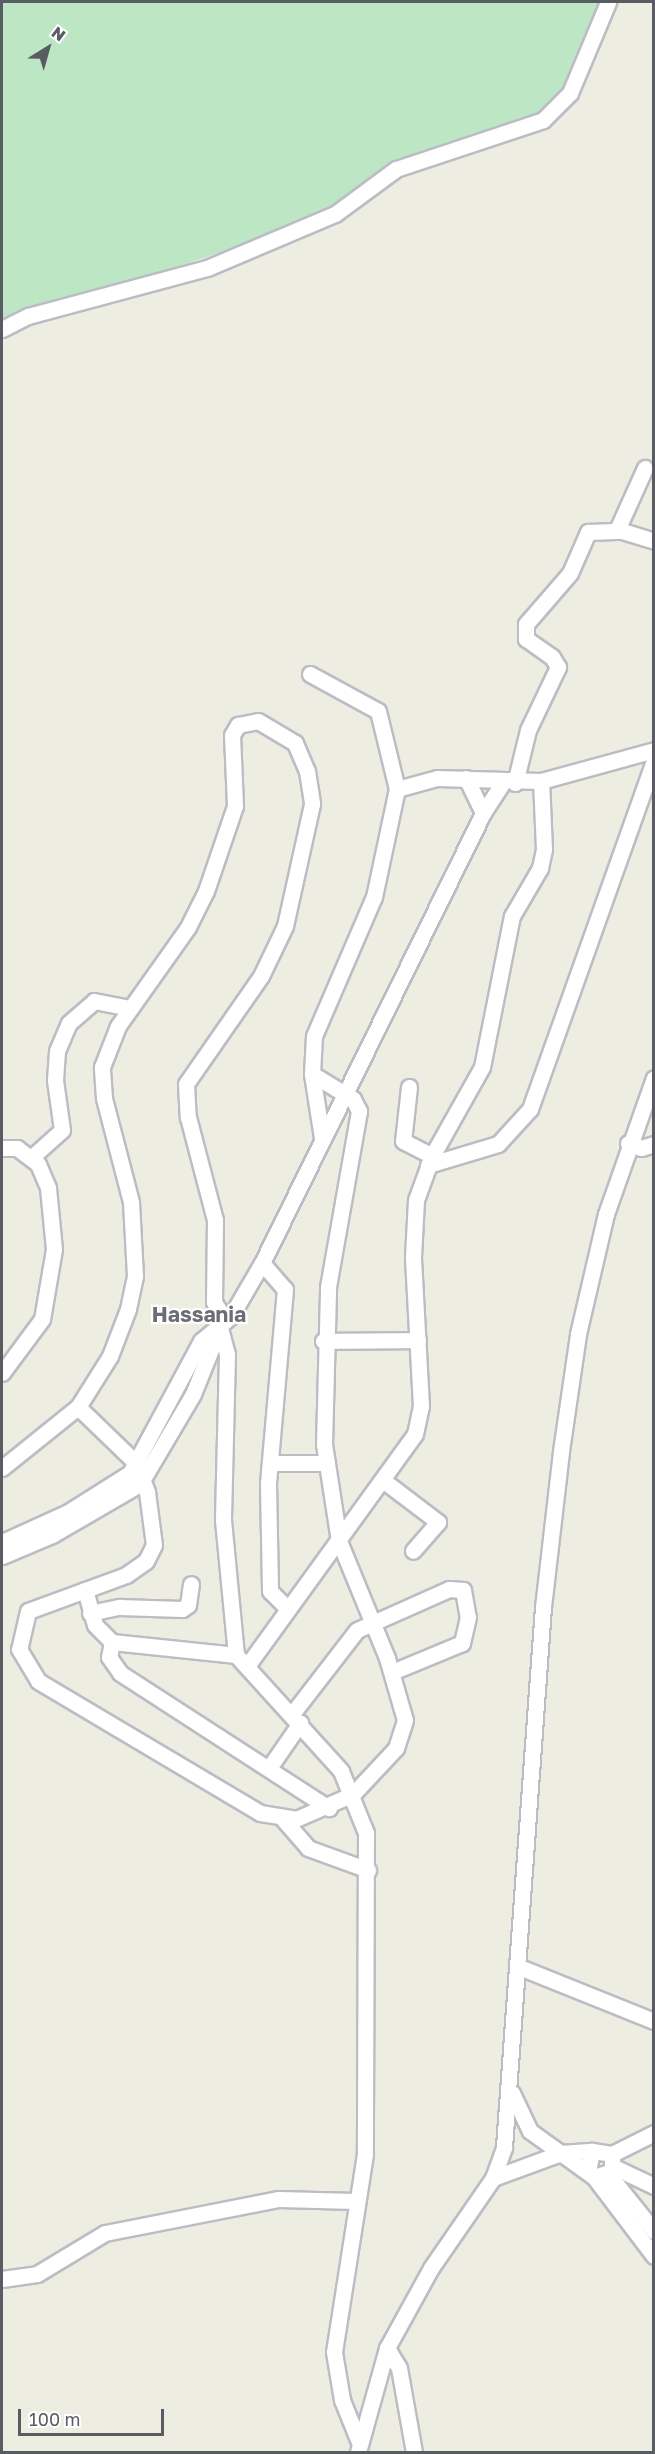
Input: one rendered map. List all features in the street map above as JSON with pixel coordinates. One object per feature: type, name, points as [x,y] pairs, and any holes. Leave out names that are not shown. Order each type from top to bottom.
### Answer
[{"type":"street","points":[[2,329],[28,316],[207,268],[334,214],[396,169],[543,120],[570,93],[608,2]]},
{"type":"street","points":[[617,530],[645,468]]},
{"type":"street","points":[[4,1548],[66,1521],[144,1479],[193,1394],[219,1328],[262,1263],[483,813],[509,783],[526,736],[558,667],[552,657],[526,639],[526,624],[570,573],[588,532],[617,530],[654,541]]},
{"type":"street","points":[[310,674],[378,711],[397,789],[374,897],[317,1023],[312,1074],[322,1138]]},
{"type":"street","points":[[2,1468],[78,1407],[118,1338],[135,1276],[131,1202],[100,1081],[111,1038],[188,927],[220,857],[235,806],[234,729],[246,722],[270,724],[295,743],[308,771],[312,804],[299,877],[285,926],[261,976],[186,1084],[188,1117],[215,1220],[214,1302],[227,1354],[223,1520],[236,1655]]},
{"type":"street","points":[[397,789],[415,781],[466,778],[509,783],[542,781],[654,750]]},
{"type":"street","points":[[430,1161],[498,1144],[530,1109],[654,760]]},
{"type":"street","points":[[466,778],[483,813]]},
{"type":"street","points":[[247,1666],[286,1607],[384,1481],[419,1419],[414,1213],[430,1161],[482,1067],[512,916],[540,868],[544,849],[542,781]]},
{"type":"street","points":[[32,1157],[62,1130],[55,1080],[57,1051],[69,1023],[94,1001],[130,1008]]},
{"type":"street","points":[[283,1820],[329,1808],[353,1794],[402,1738],[405,1720],[392,1672],[339,1541],[327,1463],[323,1341],[336,1225],[359,1115],[346,1094],[312,1074]]},
{"type":"street","points":[[358,2447],[387,2348],[431,2268],[493,2178],[504,2147],[543,1607],[561,1451],[578,1334],[628,1143],[654,1078]]},
{"type":"street","points":[[409,1087],[403,1141],[430,1161]]},
{"type":"street","points":[[628,1143],[640,1148],[654,1144]]},
{"type":"street","points":[[2,1148],[17,1148],[32,1157],[46,1180],[54,1222],[50,1292],[35,1335],[2,1373]]},
{"type":"street","points":[[262,1263],[285,1289],[270,1463],[269,1584],[272,1596],[286,1607]]},
{"type":"street","points":[[66,1521],[123,1480],[136,1463],[201,1341],[219,1328]]},
{"type":"street","points":[[323,1341],[418,1340]]},
{"type":"street","points":[[78,1407],[136,1463],[144,1479],[152,1551],[126,1575],[42,1603],[25,1614],[19,1650],[38,1682],[230,1797],[283,1820],[308,1848],[368,1870]]},
{"type":"street","points":[[270,1463],[327,1463]]},
{"type":"street","points":[[384,1481],[438,1522],[413,1551]]},
{"type":"street","points":[[90,1613],[119,1607],[182,1609],[188,1605],[191,1584]]},
{"type":"street","points":[[269,1768],[296,1718],[349,1638],[453,1588],[466,1594],[462,1643],[392,1672]]},
{"type":"street","points":[[85,1590],[90,1613],[112,1642],[110,1657],[120,1673],[329,1808]]},
{"type":"street","points":[[112,1642],[236,1655],[296,1718],[353,1794],[366,1833],[368,1870],[365,2154],[334,2352],[342,2400],[358,2447]]},
{"type":"street","points":[[517,1966],[654,2021]]},
{"type":"street","points":[[510,2084],[530,2131],[561,2153],[654,2186]]},
{"type":"street","points":[[603,2169],[654,2133]]},
{"type":"street","points":[[493,2178],[561,2153],[592,2151],[654,2256]]},
{"type":"street","points":[[603,2169],[654,2231]]},
{"type":"street","points":[[2,2279],[37,2274],[105,2233],[279,2199],[356,2201]]},
{"type":"street","points":[[387,2348],[399,2368],[414,2452]]},
{"type":"green space","points":[[2,2],[603,2],[572,80],[546,117],[383,169],[329,216],[41,312],[2,333]]},
{"type":"district","name":"Hassania","points":[[199,1314]]}]
